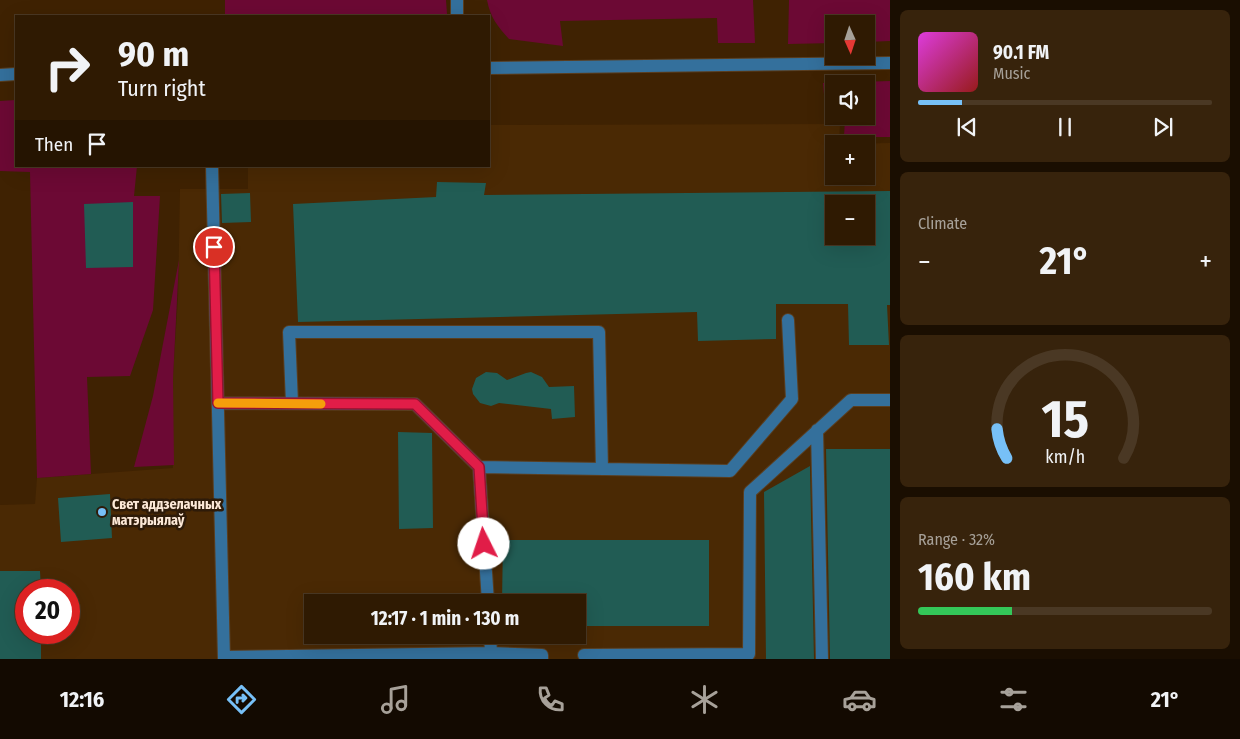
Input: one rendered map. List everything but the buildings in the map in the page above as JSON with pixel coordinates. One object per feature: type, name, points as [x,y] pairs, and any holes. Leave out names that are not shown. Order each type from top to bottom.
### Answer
[{"type":"lane","points":[[457,0],[457,15]]},
{"type":"lane","points":[[490,68],[890,63]]},
{"type":"lane","points":[[0,75],[15,74]]},
{"type":"lane","points":[[212,167],[224,658],[491,653],[542,656],[542,659]]},
{"type":"lane","points":[[479,467],[730,470],[792,399],[788,320]]},
{"type":"lane","points":[[292,403],[289,332],[599,332],[602,469]]},
{"type":"lane","points":[[584,655],[749,654],[750,492],[851,400],[890,400]]},
{"type":"lane","points":[[218,403],[415,404],[479,467],[487,594]]},
{"type":"lane","points":[[817,430],[822,659]]},
{"type":"lane","points":[[490,644],[491,653]]},
{"type":"shaded area","points":[[225,0],[446,0],[447,14],[446,15],[225,15]]},
{"type":"shaded area","points":[[487,0],[753,0],[755,43],[718,43],[717,18],[560,21],[563,46],[509,39],[495,21]]},
{"type":"shaded area","points":[[789,0],[890,0],[890,41],[875,42],[875,15],[825,15],[825,43],[788,44]]},
{"type":"shaded area","points":[[875,81],[890,81],[890,137],[844,135],[845,125],[875,125]]},
{"type":"shaded area","points":[[823,83],[825,83],[825,106]]},
{"type":"shaded area","points":[[15,100],[15,167],[137,167],[134,196],[160,196],[153,310],[130,376],[87,377],[91,474],[37,478],[30,172],[0,171],[0,101]]},
{"type":"shaded area","points":[[490,125],[840,125],[839,135],[825,135],[825,185],[875,185],[875,143],[890,143],[890,659],[0,659],[0,505],[35,504],[37,478],[173,468],[173,375],[178,298],[180,189],[248,189],[248,167],[490,167]]},
{"type":"shaded area","points":[[179,260],[173,379],[174,465],[134,467],[153,396]]},
{"type":"slow traffic","points":[[218,403],[321,404]]},
{"type":"place","name":"Свет аддзелачных матэрыялаў","points":[[102,512]]},
{"type":"route","points":[[214,247],[218,403],[415,404],[479,467],[484,544]]}]
